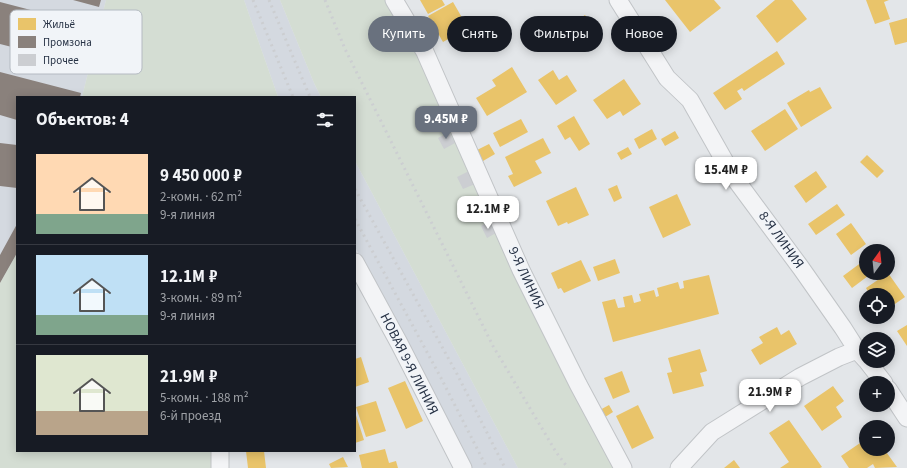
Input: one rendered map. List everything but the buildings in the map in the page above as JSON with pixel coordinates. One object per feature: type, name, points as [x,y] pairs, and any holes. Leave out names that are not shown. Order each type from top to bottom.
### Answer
[{"type":"street","name":"9-Я ЛИНИЯ","points":[[394,0],[425,52],[521,270],[578,384],[623,468]]},
{"type":"street","name":"8-Я ЛИНИЯ","points":[[618,0],[667,78],[690,100],[733,176],[801,268],[859,351]]},
{"type":"street","name":"НОВАЯ 9-Я ЛИНИЯ","points":[[356,264],[399,343],[462,468]]},
{"type":"street","points":[[679,468],[712,432],[800,377],[839,357],[859,357]]},
{"type":"street","name":"8-Я ЛИНИЯ","points":[[872,368],[878,376]]},
{"type":"street","points":[[895,400],[907,418]]},
{"type":"street","points":[[220,452],[220,468]]},
{"type":"shaded area","points":[[0,0],[106,0],[104,10],[10,10],[10,74],[88,74],[82,96],[16,96],[16,255],[0,283]]},
{"type":"shaded area","points":[[106,0],[244,0],[278,96],[82,96],[88,74],[142,74],[142,10],[104,10]]},
{"type":"shaded area","points":[[244,0],[280,0],[320,96],[278,96]]},
{"type":"shaded area","points":[[280,0],[389,0],[398,16],[368,16],[368,52],[419,52],[618,468],[518,468],[356,163],[356,96],[320,96]]},
{"type":"shaded area","points":[[356,163],[518,468],[472,468],[425,376],[356,249]]},
{"type":"shaded area","points":[[16,255],[16,452],[214,452],[214,468],[0,468],[0,283]]},
{"type":"railway","points":[[253,0],[293,96]]},
{"type":"railway","points":[[269,0],[310,96]]},
{"type":"railway","points":[[325,0],[345,49],[493,346],[556,452],[568,468]]},
{"type":"railway","points":[[356,191],[457,374],[505,468]]},
{"type":"railway","points":[[356,221],[441,378],[487,468]]}]
